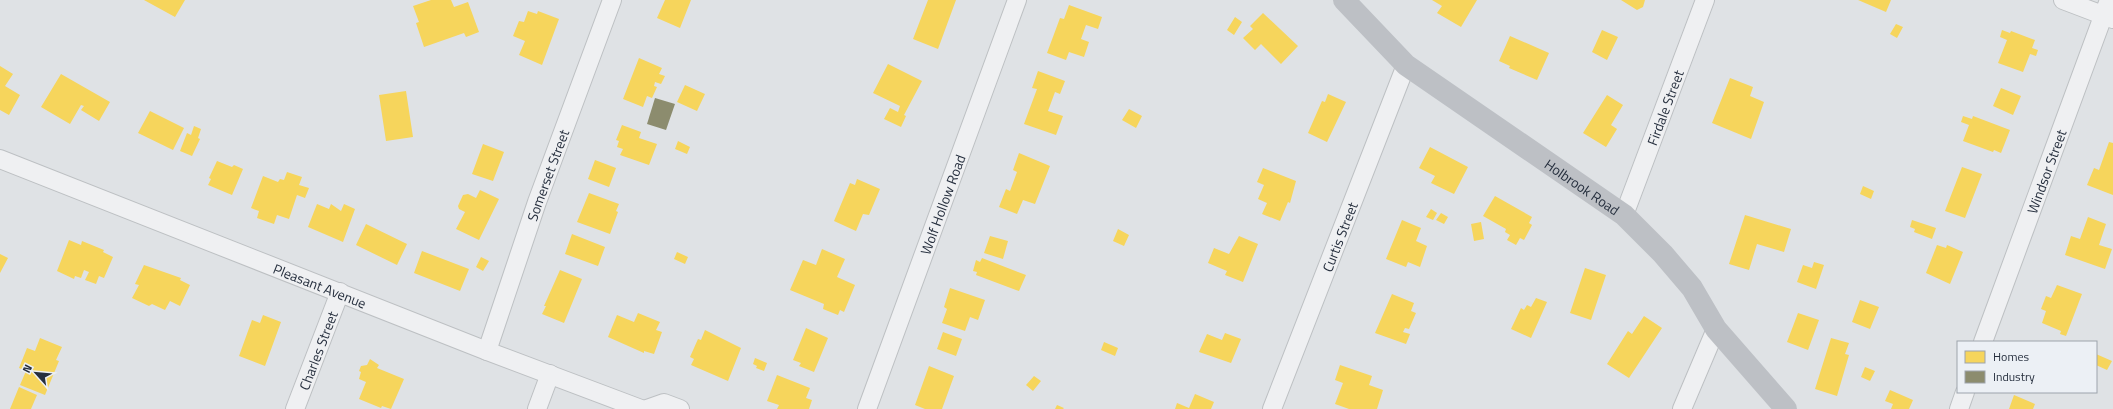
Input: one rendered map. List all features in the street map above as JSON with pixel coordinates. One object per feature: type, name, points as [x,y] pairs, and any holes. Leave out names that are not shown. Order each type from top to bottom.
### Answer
[{"type":"street","name":"Somerset Street","points":[[487,351],[537,202],[612,0]]},
{"type":"street","name":"Wolf Hollow Road","points":[[867,409],[1017,0]]},
{"type":"street","name":"Holbrook Road","points":[[1344,0],[1406,65],[1624,215],[1663,254],[1692,288],[1716,329],[1786,409]]},
{"type":"street","name":"Firdale Street","points":[[1624,215],[1705,0]]},
{"type":"street","points":[[2063,0],[2109,11]]},
{"type":"street","name":"Windsor Street","points":[[1983,341],[2109,11]]},
{"type":"street","name":"Curtis Street","points":[[1272,409],[1406,65]]},
{"type":"street","name":"Pleasant Avenue","points":[[0,159],[487,351],[642,409]]},
{"type":"street","name":"Charles Street","points":[[295,409],[340,292]]},
{"type":"street","points":[[1682,409],[1716,329]]},
{"type":"street","points":[[537,409],[550,374]]},
{"type":"street","points":[[1959,409],[1965,393]]},
{"type":"street","points":[[647,409],[664,403],[680,409]]},
{"type":"building: Homes","points":[[144,0],[185,0],[175,17]]},
{"type":"building: Homes","points":[[431,0],[451,0],[454,7],[468,2],[479,32],[466,37],[464,33],[424,47],[416,23],[419,22],[413,6]]},
{"type":"building: Homes","points":[[665,0],[691,0],[680,28],[657,18]]},
{"type":"building: Homes","points":[[928,0],[956,0],[938,49],[913,39]]},
{"type":"building: Homes","points":[[1432,0],[1477,0],[1461,27],[1437,13],[1442,6]]},
{"type":"building: Homes","points":[[1621,0],[1645,0],[1643,7],[1637,10]]},
{"type":"building: Homes","points":[[1858,0],[1891,0],[1886,12]]},
{"type":"building: Homes","points":[[1069,5],[1102,17],[1098,29],[1086,25],[1081,39],[1089,42],[1084,57],[1069,52],[1066,60],[1047,53],[1060,18],[1064,19]]},
{"type":"building: Homes","points":[[528,11],[537,14],[538,11],[559,19],[542,65],[519,55],[525,41],[513,36],[519,21],[524,22]]},
{"type":"building: Homes","points":[[1263,13],[1298,46],[1281,64],[1261,44],[1255,50],[1243,38],[1253,29],[1250,26]]},
{"type":"building: Homes","points":[[1235,17],[1242,22],[1234,35],[1227,30]]},
{"type":"building: Homes","points":[[1896,24],[1903,27],[1897,38],[1890,34]]},
{"type":"building: Homes","points":[[1602,30],[1618,37],[1607,60],[1592,52]]},
{"type":"building: Homes","points":[[2002,30],[2010,33],[2011,31],[2035,40],[2032,48],[2038,50],[2036,56],[2030,54],[2023,72],[1998,63],[2007,40],[2000,37]]},
{"type":"building: Homes","points":[[1510,36],[1549,53],[1537,80],[1509,68],[1510,66],[1499,61]]},
{"type":"building: Homes","points":[[639,58],[662,68],[659,74],[665,76],[661,84],[655,82],[654,86],[657,87],[652,98],[647,96],[643,107],[623,99]]},
{"type":"building: Homes","points":[[888,64],[922,81],[904,115],[906,116],[901,127],[884,119],[890,108],[898,112],[900,106],[873,93]]},
{"type":"building: Homes","points":[[0,66],[13,74],[5,86],[20,95],[9,115],[0,110]]},
{"type":"building: Homes","points":[[1038,71],[1065,81],[1060,94],[1055,92],[1048,111],[1063,116],[1056,135],[1024,124],[1037,89],[1032,88]]},
{"type":"building: Homes","points":[[61,74],[110,102],[99,121],[81,110],[84,106],[81,105],[70,124],[41,107]]},
{"type":"building: Homes","points":[[1730,78],[1753,87],[1750,96],[1764,102],[1751,139],[1712,123]]},
{"type":"building: Homes","points":[[685,85],[705,94],[697,111],[677,102]]},
{"type":"building: Homes","points":[[2001,88],[2021,96],[2013,115],[1993,106]]},
{"type":"building: Homes","points":[[406,91],[413,137],[386,141],[379,95]]},
{"type":"building: Homes","points":[[1328,94],[1346,102],[1327,142],[1308,133],[1322,101],[1325,102]]},
{"type":"building: Homes","points":[[1607,95],[1623,105],[1611,125],[1617,129],[1606,147],[1583,133]]},
{"type":"building: Homes","points":[[1129,109],[1142,116],[1136,128],[1122,120]]},
{"type":"building: Homes","points":[[150,111],[184,128],[173,150],[138,133]]},
{"type":"building: Homes","points":[[1963,116],[1972,119],[1973,116],[2010,130],[2001,153],[1994,150],[1993,152],[1963,141],[1969,125],[1961,122]]},
{"type":"building: Homes","points":[[622,125],[641,132],[639,138],[657,144],[649,165],[620,155],[623,149],[617,147],[619,141],[616,140]]},
{"type":"building: Homes","points":[[194,126],[201,129],[198,138],[200,139],[192,156],[180,151],[187,133],[191,135]]},
{"type":"building: Homes","points":[[678,141],[690,147],[687,154],[675,149]]},
{"type":"building: Homes","points":[[2109,142],[2113,143],[2113,195],[2087,185],[2094,168],[2099,170]]},
{"type":"building: Homes","points":[[483,144],[504,152],[493,181],[472,174]]},
{"type":"building: Homes","points":[[1430,147],[1468,167],[1454,194],[1431,183],[1435,176],[1419,168]]},
{"type":"building: Homes","points":[[1019,153],[1050,166],[1035,204],[1023,200],[1017,214],[999,207],[1006,189],[1010,191],[1017,172],[1013,170]]},
{"type":"building: Homes","points":[[595,160],[616,168],[609,187],[588,179]]},
{"type":"building: Homes","points":[[217,161],[232,167],[234,165],[243,169],[232,195],[208,185],[211,179],[209,178]]},
{"type":"building: Homes","points":[[1962,167],[1982,174],[1965,218],[1945,211]]},
{"type":"building: Homes","points":[[1263,168],[1296,181],[1290,203],[1288,202],[1280,221],[1262,214],[1267,203],[1258,199],[1264,185],[1257,182]]},
{"type":"building: Homes","points":[[287,172],[302,177],[299,185],[309,188],[305,198],[297,195],[289,219],[277,215],[274,224],[257,218],[259,211],[251,208],[263,176],[278,182],[280,179],[284,180]]},
{"type":"building: Homes","points":[[857,179],[880,189],[869,215],[863,214],[856,231],[834,221],[850,183],[855,185]]},
{"type":"building: Homes","points":[[1863,186],[1874,191],[1871,199],[1860,194]]},
{"type":"building: Homes","points":[[480,190],[499,199],[479,240],[456,229],[465,212],[459,209],[458,206],[463,195],[468,194],[476,198]]},
{"type":"building: Homes","points":[[589,193],[619,204],[616,211],[618,212],[610,234],[577,222]]},
{"type":"building: Homes","points":[[1495,196],[1532,217],[1529,223],[1532,225],[1524,240],[1520,238],[1516,245],[1507,240],[1510,235],[1505,232],[1506,229],[1483,216]]},
{"type":"building: Homes","points":[[317,204],[329,209],[331,204],[341,211],[344,204],[355,209],[343,242],[308,227]]},
{"type":"building: Homes","points":[[1431,209],[1437,213],[1433,220],[1426,217]]},
{"type":"building: Homes","points":[[1441,213],[1448,217],[1444,224],[1436,220]]},
{"type":"building: Homes","points":[[1745,215],[1791,229],[1784,252],[1757,244],[1749,270],[1729,264]]},
{"type":"building: Homes","points":[[2088,217],[2106,224],[2099,245],[2112,249],[2105,269],[2065,255],[2071,236],[2080,239]]},
{"type":"building: Homes","points":[[1402,220],[1421,228],[1416,241],[1427,246],[1420,267],[1408,262],[1406,267],[1386,259]]},
{"type":"building: Homes","points":[[1912,220],[1936,228],[1932,239],[1914,232],[1915,229],[1910,227]]},
{"type":"building: Homes","points":[[1481,222],[1484,239],[1474,241],[1471,224]]},
{"type":"building: Homes","points":[[366,224],[407,244],[397,265],[356,245]]},
{"type":"building: Homes","points":[[1118,229],[1129,235],[1124,246],[1113,241]]},
{"type":"building: Homes","points":[[572,234],[605,247],[598,266],[565,254]]},
{"type":"building: Homes","points":[[990,236],[1008,241],[1003,259],[984,253]]},
{"type":"building: Homes","points":[[1239,236],[1258,244],[1243,282],[1225,275],[1227,271],[1208,263],[1214,248],[1229,254]]},
{"type":"building: Homes","points":[[69,240],[81,245],[82,241],[104,250],[103,252],[113,257],[104,278],[99,276],[96,284],[85,280],[89,272],[84,270],[81,278],[75,276],[74,279],[57,271]]},
{"type":"building: Homes","points":[[1937,245],[1946,248],[1947,245],[1963,252],[1950,284],[1926,273]]},
{"type":"building: Homes","points":[[822,249],[845,259],[837,277],[855,285],[844,312],[840,310],[838,315],[823,309],[824,304],[790,290],[803,260],[816,265]]},
{"type":"building: Homes","points":[[422,251],[469,269],[460,291],[414,273]]},
{"type":"building: Homes","points":[[677,252],[688,257],[685,264],[674,259]]},
{"type":"building: Homes","points":[[0,254],[8,258],[0,273]]},
{"type":"building: Homes","points":[[481,257],[489,261],[483,271],[476,267]]},
{"type":"building: Homes","points":[[982,258],[1026,275],[1019,291],[976,275],[977,272],[973,271],[976,260],[980,262]]},
{"type":"building: Homes","points":[[1814,262],[1824,265],[1816,289],[1797,282],[1803,265],[1812,268]]},
{"type":"building: Homes","points":[[144,265],[181,278],[180,280],[190,285],[180,306],[170,301],[165,310],[152,304],[149,306],[132,298],[139,285],[135,284]]},
{"type":"building: Homes","points":[[1585,268],[1606,275],[1591,320],[1570,313]]},
{"type":"building: Homes","points":[[560,270],[582,279],[564,323],[542,314]]},
{"type":"building: Homes","points":[[2057,285],[2082,294],[2066,336],[2060,334],[2061,331],[2042,323],[2046,311],[2041,309],[2046,296],[2051,298]]},
{"type":"building: Homes","points":[[950,288],[985,300],[978,320],[970,317],[965,331],[942,323],[947,309],[944,307]]},
{"type":"building: Homes","points":[[1392,294],[1414,303],[1411,311],[1416,313],[1409,329],[1405,328],[1403,332],[1410,334],[1406,344],[1375,333]]},
{"type":"building: Homes","points":[[1536,298],[1547,302],[1531,338],[1511,329],[1521,308],[1524,310],[1527,305],[1531,307]]},
{"type":"building: Homes","points":[[1860,300],[1879,307],[1870,329],[1852,322]]},
{"type":"building: Homes","points":[[638,313],[660,322],[656,330],[662,332],[654,354],[644,351],[644,353],[608,337],[617,315],[634,322]]},
{"type":"building: Homes","points":[[1798,313],[1819,320],[1808,350],[1787,342]]},
{"type":"building: Homes","points":[[263,315],[281,322],[265,366],[239,356],[252,320],[260,323]]},
{"type":"building: Homes","points":[[1644,316],[1662,328],[1629,378],[1607,364],[1628,331],[1632,334]]},
{"type":"building: Homes","points":[[806,328],[828,338],[814,372],[799,366],[801,363],[793,360]]},
{"type":"building: Homes","points":[[705,330],[741,348],[728,381],[691,365],[694,359],[690,357],[698,339],[701,340]]},
{"type":"building: Homes","points":[[943,332],[962,339],[956,356],[937,349]]},
{"type":"building: Homes","points":[[1225,333],[1241,339],[1231,363],[1199,352],[1207,334],[1222,340]]},
{"type":"building: Homes","points":[[40,338],[62,347],[56,360],[59,361],[45,395],[20,385],[26,371],[19,368],[27,348],[35,351]]},
{"type":"building: Homes","points":[[1831,338],[1849,343],[1845,354],[1849,355],[1837,396],[1815,389]]},
{"type":"building: Homes","points":[[1104,342],[1118,348],[1115,356],[1101,350]]},
{"type":"building: Homes","points":[[2097,354],[2112,361],[2107,370],[2097,365]]},
{"type":"building: Homes","points":[[755,358],[767,363],[764,371],[756,368],[757,366],[753,364]]},
{"type":"building: Homes","points":[[370,359],[379,365],[377,368],[404,379],[391,409],[382,406],[381,408],[359,399],[366,382],[359,379],[361,372],[359,371],[361,366],[367,365]]},
{"type":"building: Homes","points":[[1340,365],[1372,376],[1369,385],[1383,390],[1377,409],[1349,409],[1335,404],[1343,383],[1335,380]]},
{"type":"building: Homes","points":[[929,366],[954,376],[942,409],[925,409],[915,405]]},
{"type":"building: Homes","points":[[1865,367],[1875,371],[1870,381],[1861,377]]},
{"type":"building: Homes","points":[[777,375],[810,388],[806,398],[812,400],[809,409],[777,409],[779,405],[767,401]]},
{"type":"building: Homes","points":[[1034,376],[1041,381],[1033,391],[1026,385]]},
{"type":"building: Homes","points":[[19,387],[37,395],[31,409],[10,409]]},
{"type":"building: Homes","points":[[1890,390],[1913,400],[1909,409],[1891,409],[1893,404],[1885,401]]},
{"type":"building: Homes","points":[[1195,394],[1214,402],[1211,409],[1175,409],[1177,403],[1189,408]]},
{"type":"building: Homes","points":[[2014,395],[2035,404],[2033,409],[2009,409]]},
{"type":"building: Homes","points":[[1057,405],[1064,408],[1055,409]]},
{"type":"building: Industry","points":[[655,98],[675,104],[666,130],[647,124]]}]
